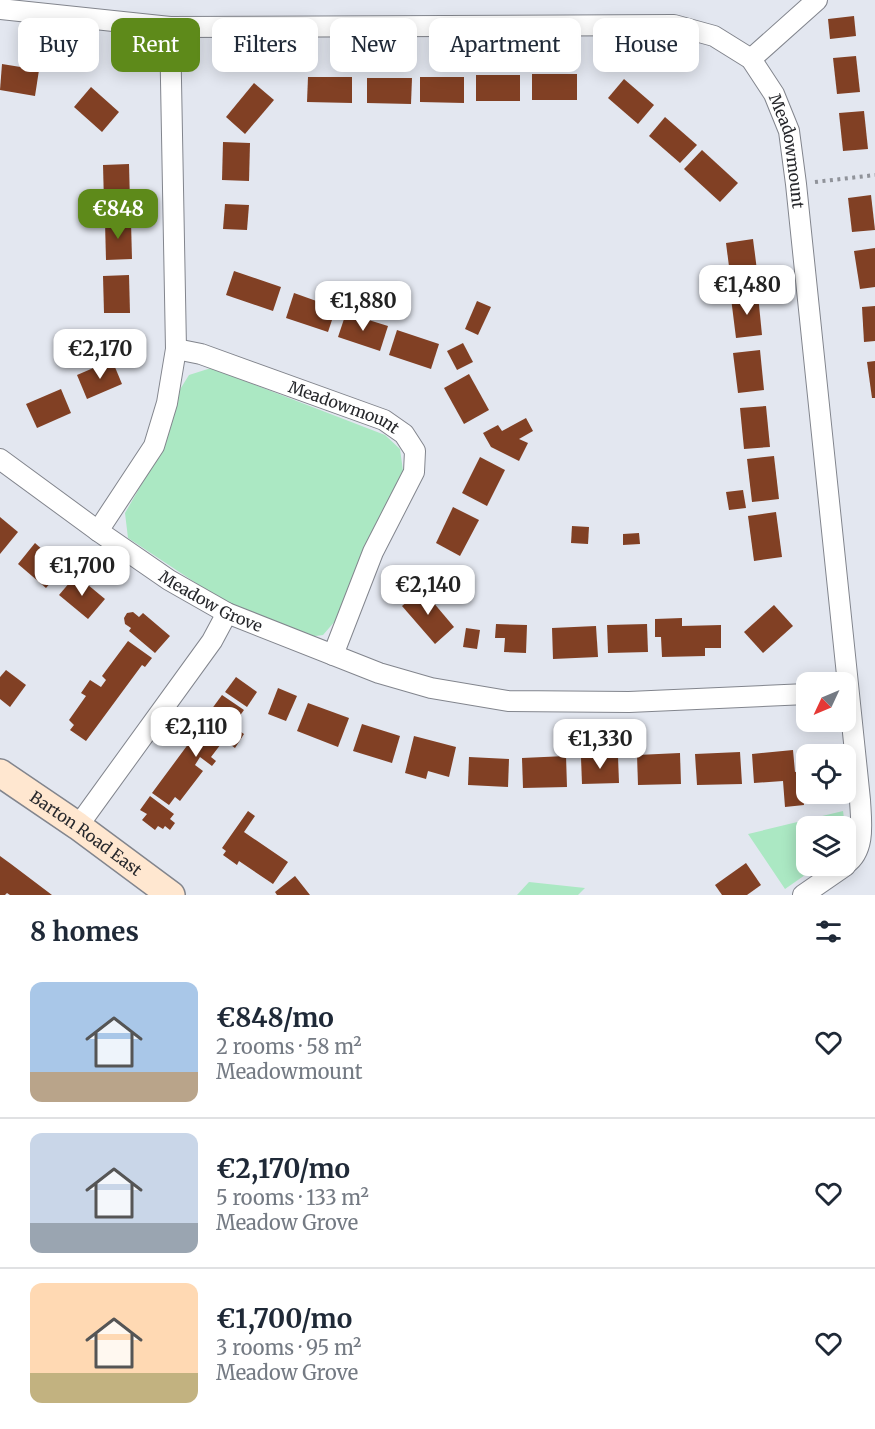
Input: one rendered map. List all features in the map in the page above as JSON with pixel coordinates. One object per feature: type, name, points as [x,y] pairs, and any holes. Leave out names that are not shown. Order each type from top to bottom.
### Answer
[{"type":"street","points":[[751,59],[817,0]]},
{"type":"street","name":"Meadowmount","points":[[10,6],[111,19]]},
{"type":"street","name":"Meadowmount","points":[[200,27],[674,25],[714,36],[751,59],[774,94],[789,131],[846,672]]},
{"type":"street","points":[[98,531],[154,446],[167,403],[176,349],[171,72]]},
{"type":"street","name":"Meadowmount","points":[[176,349],[201,354],[384,420],[404,434],[414,451],[414,472],[373,552],[333,655]]},
{"type":"street","name":"Meadow Grove","points":[[0,459],[169,580],[227,613],[333,655]]},
{"type":"street","points":[[78,826],[212,641],[227,613]]},
{"type":"street","points":[[333,655],[379,673],[431,688],[508,701],[629,702],[796,694]]},
{"type":"street","name":"Meadowmount","points":[[852,732],[860,800],[861,839],[856,850]]},
{"type":"street","name":"Barton Road East","points":[[0,773],[78,826],[171,895]]},
{"type":"street","points":[[803,895],[830,876]]},
{"type":"path","points":[[796,184],[875,175]]},
{"type":"green space","points":[[211,368],[385,435],[400,449],[403,471],[367,546],[336,620],[323,635],[308,637],[220,599],[128,538],[125,513],[163,447],[179,391],[189,375]]},
{"type":"green space","points":[[843,811],[844,816],[822,816]]},
{"type":"green space","points":[[796,822],[796,876],[804,876],[785,889],[748,834]]},
{"type":"green space","points":[[529,882],[585,888],[578,895],[517,895]]},
{"type":"building","points":[[854,16],[856,36],[830,39],[828,19]]},
{"type":"building","points":[[856,56],[860,92],[837,94],[833,58]]},
{"type":"building","points":[[2,64],[18,67],[18,72],[39,72],[35,96],[0,90]]},
{"type":"building","points":[[532,74],[577,74],[577,100],[532,100]]},
{"type":"building","points":[[476,75],[520,75],[520,101],[476,101]]},
{"type":"building","points":[[308,77],[352,77],[352,103],[307,102]]},
{"type":"building","points":[[420,77],[464,77],[464,103],[420,102]]},
{"type":"building","points":[[367,78],[412,78],[411,104],[367,103]]},
{"type":"building","points":[[624,79],[654,105],[638,124],[608,98]]},
{"type":"building","points":[[254,83],[274,100],[245,134],[226,117]]},
{"type":"building","points":[[91,87],[119,112],[102,132],[74,107]]},
{"type":"building","points":[[864,111],[868,149],[843,151],[839,113]]},
{"type":"building","points":[[665,117],[697,145],[680,163],[649,136]]},
{"type":"building","points":[[223,142],[250,143],[249,181],[222,180]]},
{"type":"building","points":[[702,150],[738,183],[720,202],[684,169]]},
{"type":"building","points":[[129,164],[130,202],[104,203],[103,165]]},
{"type":"building","points":[[871,195],[875,230],[852,232],[848,198]]},
{"type":"building","points":[[225,204],[249,205],[247,230],[223,229]]},
{"type":"building","points":[[131,221],[132,259],[106,260],[105,222]]},
{"type":"building","points":[[753,239],[758,278],[731,282],[726,243]]},
{"type":"building","points":[[875,248],[875,287],[860,289],[854,251]]},
{"type":"building","points":[[234,271],[281,287],[273,311],[226,295]]},
{"type":"building","points":[[129,275],[130,313],[104,313],[103,276]]},
{"type":"building","points":[[294,293],[336,308],[328,332],[286,318]]},
{"type":"building","points":[[758,295],[762,335],[736,338],[731,298]]},
{"type":"building","points":[[477,301],[491,307],[478,335],[465,329]]},
{"type":"building","points":[[875,306],[875,341],[864,342],[862,307]]},
{"type":"building","points":[[346,313],[388,326],[380,351],[338,337]]},
{"type":"building","points":[[397,330],[439,344],[431,369],[389,355]]},
{"type":"building","points":[[463,343],[473,362],[457,370],[447,351]]},
{"type":"building","points":[[760,350],[764,390],[738,393],[733,353]]},
{"type":"building","points":[[112,360],[122,384],[87,399],[77,375]]},
{"type":"building","points":[[875,361],[875,398],[872,398],[867,362]]},
{"type":"building","points":[[469,374],[489,410],[464,424],[444,388]]},
{"type":"building","points":[[61,389],[71,413],[37,428],[26,404]]},
{"type":"building","points":[[766,406],[770,447],[744,449],[740,408]]},
{"type":"building","points":[[526,418],[533,431],[519,439],[528,443],[519,461],[491,447],[483,433],[498,425],[502,431]]},
{"type":"building","points":[[774,456],[779,499],[752,502],[747,459]]},
{"type":"building","points":[[480,457],[505,470],[487,506],[462,493]]},
{"type":"building","points":[[743,490],[746,508],[729,510],[726,492]]},
{"type":"building","points":[[453,507],[479,520],[460,556],[436,543]]},
{"type":"building","points":[[776,512],[782,557],[754,561],[748,516]]},
{"type":"building","points":[[0,517],[18,532],[0,554]]},
{"type":"building","points":[[572,526],[589,527],[588,544],[571,543]]},
{"type":"building","points":[[639,533],[640,544],[623,545],[623,534]]},
{"type":"building","points":[[35,543],[63,568],[46,588],[18,564]]},
{"type":"building","points":[[76,575],[105,599],[88,619],[59,595]]},
{"type":"building","points":[[422,589],[454,627],[435,644],[402,606]]},
{"type":"building","points":[[774,605],[793,626],[763,653],[744,632]]},
{"type":"building","points":[[133,612],[139,617],[143,613],[170,636],[155,653],[129,631],[131,628],[125,624],[124,618],[127,613]]},
{"type":"building","points":[[682,618],[682,626],[721,625],[721,648],[705,648],[705,656],[662,657],[661,637],[655,637],[655,619]]},
{"type":"building","points":[[496,624],[527,625],[526,653],[504,652],[505,638],[495,638]]},
{"type":"building","points":[[647,624],[648,652],[608,653],[607,625]]},
{"type":"building","points":[[596,626],[598,657],[553,659],[552,628]]},
{"type":"building","points":[[466,628],[480,630],[477,649],[463,647]]},
{"type":"building","points":[[128,641],[152,658],[145,667],[142,665],[86,741],[70,730],[74,725],[69,720],[86,696],[81,693],[90,680],[101,687],[106,680],[102,676]]},
{"type":"building","points":[[6,670],[26,685],[10,707],[0,699],[0,677]]},
{"type":"building","points":[[236,677],[257,692],[247,707],[225,692]]},
{"type":"building","points":[[278,688],[297,696],[286,721],[268,714]]},
{"type":"building","points":[[222,695],[244,710],[233,725],[211,710]]},
{"type":"building","points":[[308,703],[349,718],[338,747],[297,731]]},
{"type":"building","points":[[212,712],[244,734],[235,748],[224,740],[211,757],[216,761],[212,766],[200,757],[195,765],[203,771],[180,801],[175,797],[169,805],[152,793]]},
{"type":"building","points":[[362,724],[400,736],[392,763],[353,751]]},
{"type":"building","points":[[414,736],[456,747],[449,777],[428,771],[426,779],[405,773]]},
{"type":"building","points":[[793,750],[796,804],[804,805],[785,807],[783,781],[754,783],[752,754]]},
{"type":"building","points":[[740,752],[742,784],[697,785],[695,754]]},
{"type":"building","points":[[680,753],[681,784],[638,785],[637,755]]},
{"type":"building","points":[[566,756],[567,787],[523,788],[522,758]]},
{"type":"building","points":[[618,756],[619,783],[582,784],[581,758]]},
{"type":"building","points":[[469,757],[509,759],[508,787],[468,785]]},
{"type":"building","points":[[150,796],[174,814],[170,819],[175,823],[170,830],[165,826],[163,829],[158,826],[155,830],[142,820],[147,814],[140,810]]},
{"type":"building","points":[[248,811],[255,816],[244,832],[288,862],[273,884],[239,861],[237,865],[223,855],[226,851],[222,848]]},
{"type":"building","points":[[0,856],[52,895],[10,895],[7,893],[0,895]]},
{"type":"building","points":[[746,863],[761,885],[747,895],[722,895],[715,885]]},
{"type":"building","points":[[295,876],[310,895],[277,895],[275,892]]}]
